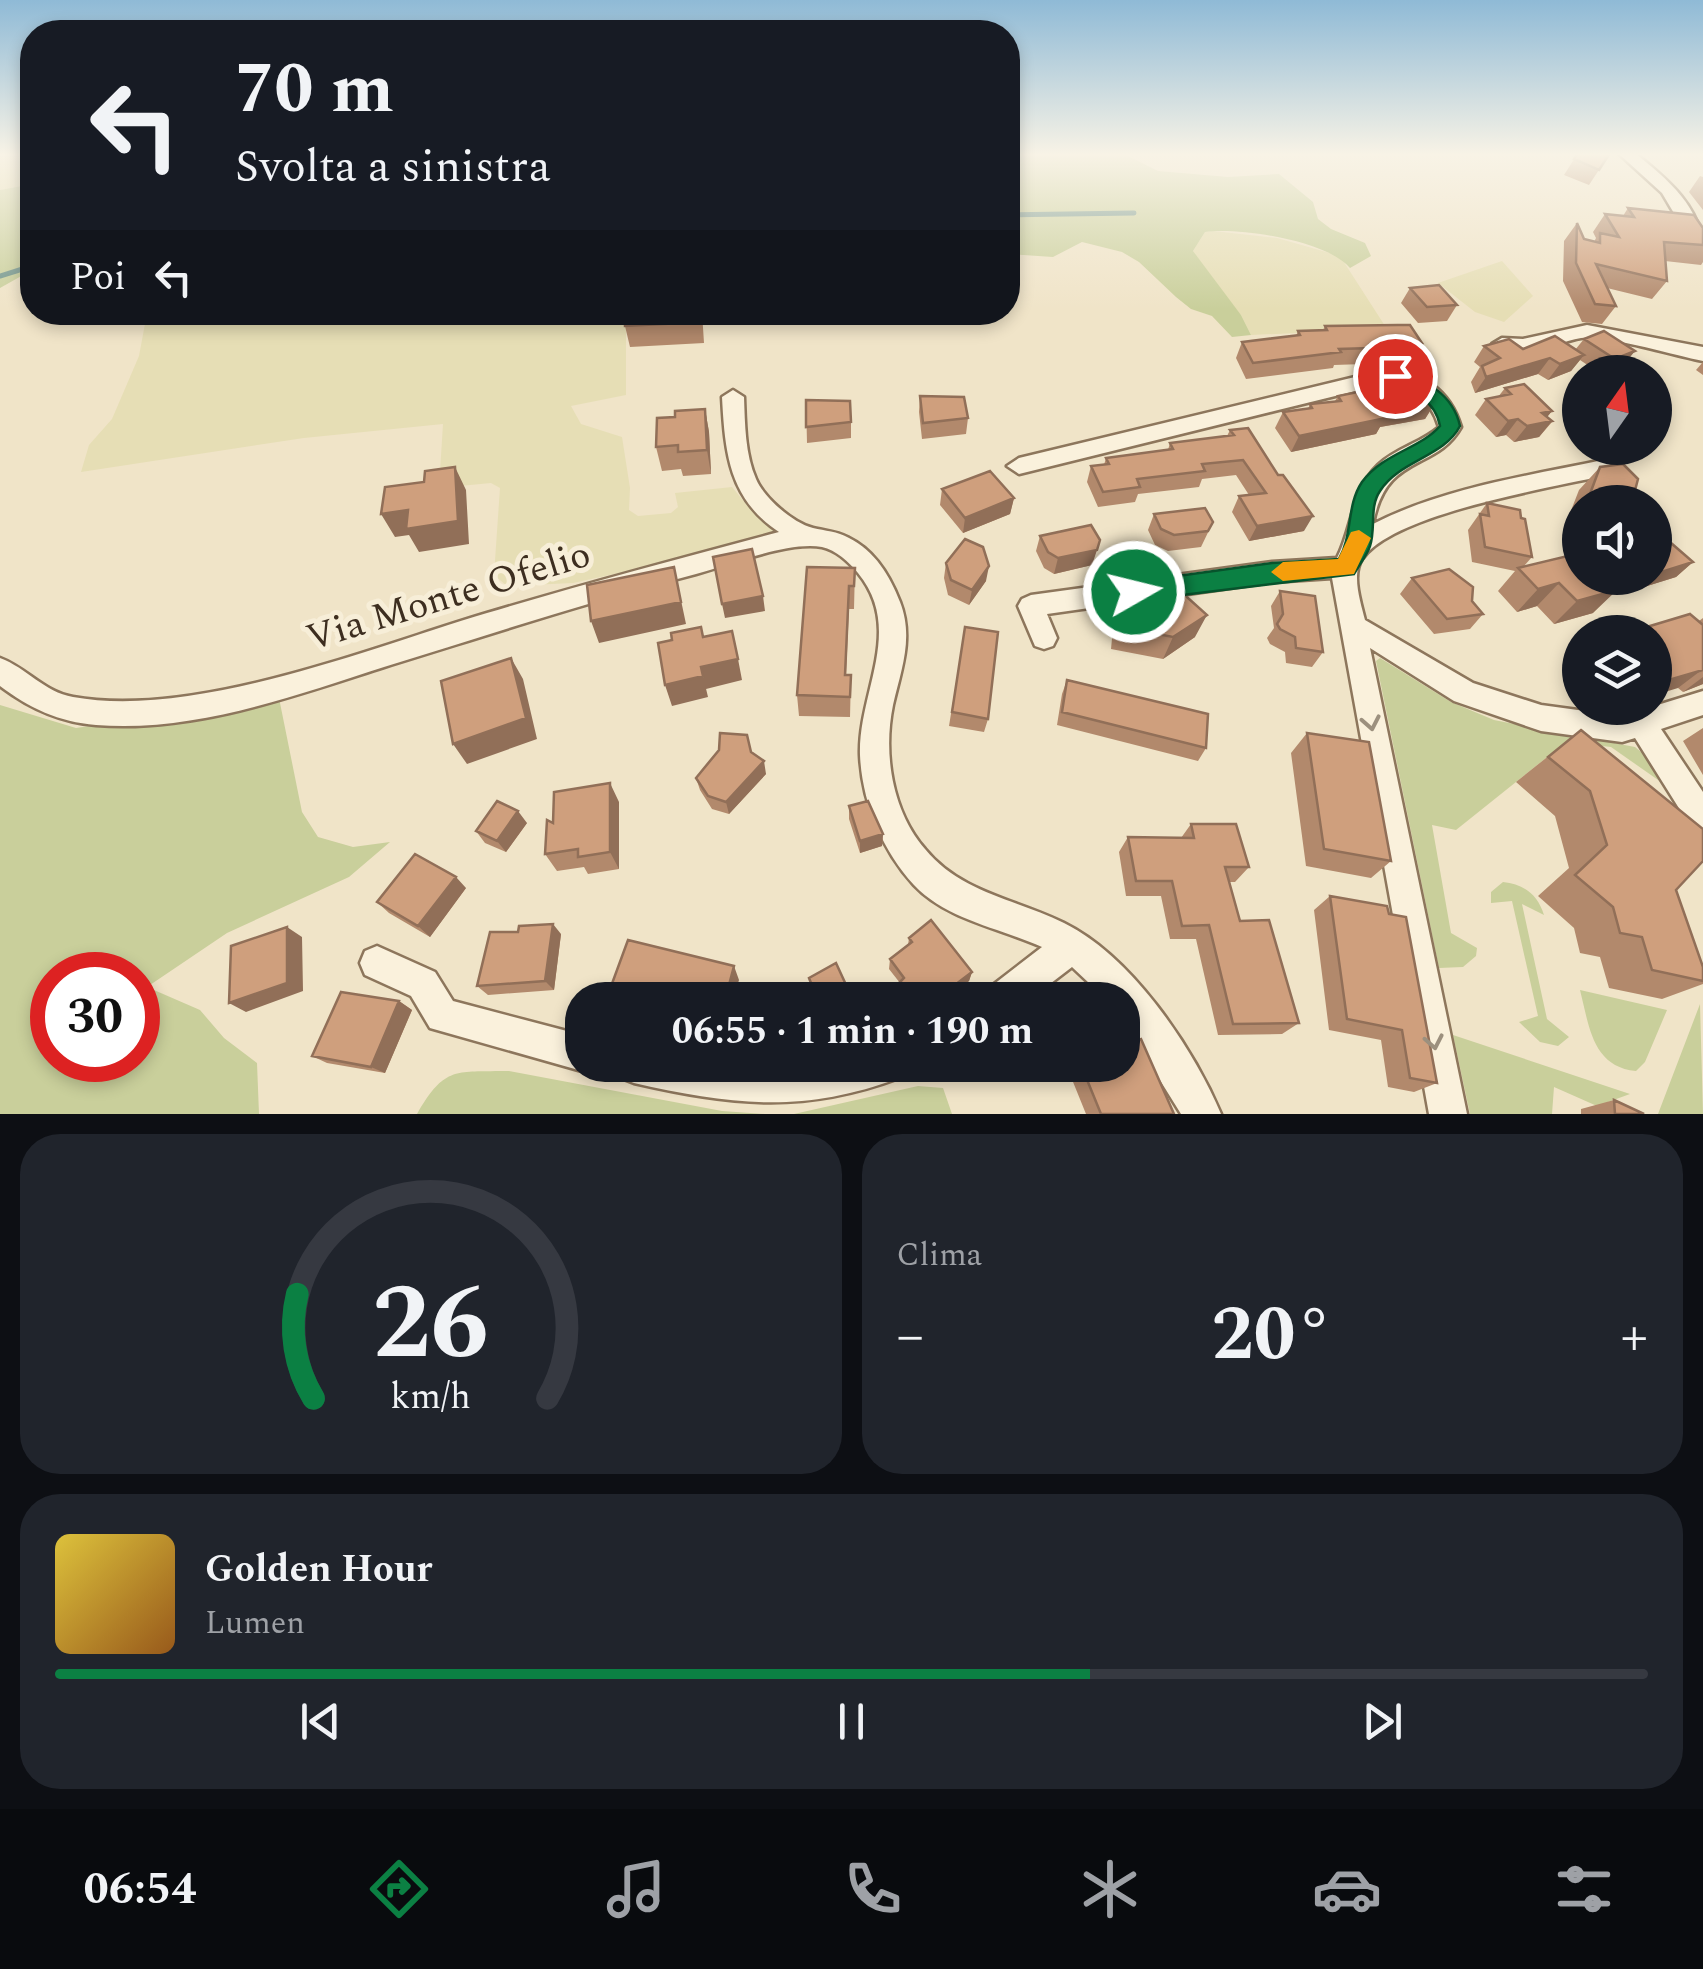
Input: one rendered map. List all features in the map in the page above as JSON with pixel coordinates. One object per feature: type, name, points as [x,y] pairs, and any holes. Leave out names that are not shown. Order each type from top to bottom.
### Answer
[{"type":"street","points":[[1678,205],[1703,247]]},
{"type":"street","points":[[1502,344],[1521,347],[1567,332],[1587,331],[1703,354]]},
{"type":"street","points":[[1019,466],[1384,377],[1406,378],[1426,388],[1448,416],[1450,426],[1445,436],[1398,460],[1370,487],[1352,556],[1352,628],[1448,1114]]},
{"type":"street","points":[[733,397],[736,467],[744,484],[786,525],[806,537],[830,540],[852,552],[873,572],[888,599],[895,631],[875,744],[884,810],[910,856],[952,898],[1024,922],[1072,946],[1109,975],[1159,1038],[1202,1114]]},
{"type":"street","points":[[1044,638],[1031,606],[1272,572],[1352,556],[1395,525],[1444,506],[1603,468]]},
{"type":"street","name":"Via Monte Ofelio","points":[[0,670],[46,702],[91,712],[156,710],[218,701],[278,688],[678,568],[806,537]]},
{"type":"street","points":[[1352,628],[1365,631],[1436,678],[1498,706],[1562,719]]},
{"type":"street","points":[[1672,713],[1703,702]]},
{"type":"street","points":[[1593,725],[1634,725]]},
{"type":"street","points":[[1643,725],[1703,819]]},
{"type":"street","points":[[1025,982],[1072,946]]},
{"type":"street","points":[[376,963],[423,984],[442,1016],[565,1049]]},
{"type":"street","points":[[708,1082],[738,1089],[794,1090],[837,1082]]},
{"type":"shaded area","points":[[1205,232],[1277,238],[1340,256],[1387,329],[1251,335],[1241,315],[1193,251]]},
{"type":"shaded area","points":[[1502,261],[1533,296],[1504,322],[1475,312],[1438,283]]},
{"type":"shaded area","points":[[145,325],[626,325],[626,395],[571,406],[581,424],[622,437],[630,488],[629,510],[638,516],[671,513],[678,507],[675,493],[732,487],[752,511],[777,525],[783,537],[573,583],[507,586],[494,575],[500,488],[491,483],[439,488],[443,424],[304,438],[81,472],[89,445],[112,419],[139,356]]},
{"type":"green space","points":[[0,205],[20,205],[20,277],[0,288]]},
{"type":"green space","points":[[1020,205],[1314,205],[1318,219],[1365,243],[1371,256],[1350,268],[1339,258],[1304,243],[1239,232],[1205,232],[1193,251],[1241,315],[1251,335],[1232,337],[1212,316],[1191,309],[1139,262],[1122,252],[1082,242],[1053,257],[1020,255]]},
{"type":"green space","points":[[1380,658],[1451,702],[1494,720],[1635,747],[1646,756],[1661,782],[1611,747],[1566,742],[1456,830],[1432,825],[1451,933],[1477,948],[1476,956],[1463,967],[1439,968],[1376,661]]},
{"type":"green space","points":[[279,698],[302,812],[318,837],[353,847],[390,842],[349,877],[227,933],[160,978],[160,952],[30,952],[30,1082],[160,1082],[160,993],[200,1010],[224,1038],[257,1063],[259,1114],[0,1114],[0,705],[76,728]]},
{"type":"green space","points":[[1503,882],[1529,892],[1544,915],[1522,904],[1547,1019],[1569,1037],[1558,1046],[1540,1042],[1519,1022],[1538,1016],[1512,901],[1491,903],[1491,892]]},
{"type":"green space","points":[[1580,990],[1667,1010],[1645,1062],[1636,1071],[1621,1068],[1601,1053],[1590,1030]]},
{"type":"green space","points":[[1700,1004],[1703,1114],[1658,1114]]},
{"type":"green space","points":[[1453,1035],[1630,1094],[1597,1106],[1554,1087],[1552,1114],[1470,1114]]},
{"type":"green space","points":[[476,1071],[509,1071],[722,1111],[765,1114],[417,1114],[444,1079]]},
{"type":"green space","points":[[918,1086],[943,1088],[952,1114],[794,1114]]},
{"type":"building","points":[[1628,208],[1694,215],[1703,228],[1703,245],[1664,242],[1667,281],[1596,264],[1616,306],[1595,304],[1576,263],[1577,223],[1584,239],[1600,243],[1600,233],[1619,237],[1605,214],[1634,217]]},
{"type":"building","points":[[1439,285],[1457,305],[1427,307],[1410,288]]},
{"type":"building","points":[[1410,325],[1422,343],[1370,345],[1372,348],[1339,349],[1341,352],[1253,363],[1242,342],[1300,335],[1298,331],[1327,330],[1325,326]]},
{"type":"building","points":[[1604,331],[1635,351],[1609,355],[1584,339]]},
{"type":"building","points":[[1555,336],[1584,355],[1562,355],[1560,364],[1550,358],[1486,377],[1482,366],[1500,358],[1484,346],[1509,339],[1523,349]]},
{"type":"building","points":[[1416,380],[1435,403],[1382,412],[1386,418],[1299,436],[1283,412],[1312,408],[1310,404],[1341,401],[1338,396]]},
{"type":"building","points":[[1524,384],[1552,411],[1542,413],[1552,421],[1527,426],[1518,419],[1508,421],[1486,399],[1511,394],[1505,388]]},
{"type":"building","points":[[920,396],[964,397],[968,418],[923,423]]},
{"type":"building","points":[[806,400],[850,401],[851,422],[806,427]]},
{"type":"building","points":[[705,409],[707,450],[678,452],[678,445],[656,447],[657,418],[675,417],[675,411]]},
{"type":"building","points":[[1248,428],[1278,475],[1283,475],[1313,516],[1257,526],[1239,496],[1266,493],[1243,460],[1202,464],[1205,471],[1137,479],[1140,487],[1103,492],[1091,466],[1109,464],[1106,458],[1173,449],[1170,443],[1234,435],[1230,430]]},
{"type":"building","points":[[1624,465],[1638,479],[1636,485],[1593,485],[1600,467]]},
{"type":"building","points":[[455,467],[458,521],[406,529],[408,510],[381,514],[385,487],[424,482],[425,471]]},
{"type":"building","points":[[990,471],[1014,498],[965,518],[942,489]]},
{"type":"building","points":[[1487,503],[1520,510],[1532,557],[1485,547],[1480,514],[1489,516]]},
{"type":"building","points":[[1205,508],[1213,522],[1208,531],[1174,535],[1161,529],[1154,514]]},
{"type":"building","points":[[1091,525],[1100,540],[1097,550],[1058,558],[1048,552],[1040,536]]},
{"type":"building","points":[[965,539],[983,547],[989,566],[972,590],[951,580],[946,563]]},
{"type":"building","points":[[1672,544],[1693,562],[1672,569]]},
{"type":"building","points":[[752,549],[763,596],[722,604],[713,557]]},
{"type":"building","points":[[1562,557],[1562,586],[1559,583],[1538,589],[1518,568]]},
{"type":"building","points":[[674,567],[681,602],[591,621],[587,585]]},
{"type":"building","points":[[807,567],[855,568],[854,586],[849,586],[845,675],[851,675],[850,697],[797,695]]},
{"type":"building","points":[[1449,569],[1473,587],[1472,601],[1483,614],[1447,619],[1412,578]]},
{"type":"building","points":[[1178,589],[1207,615],[1173,637],[1120,627],[1122,596],[1129,597],[1130,592],[1163,599]]},
{"type":"building","points":[[1280,591],[1315,596],[1323,652],[1296,648],[1295,637],[1280,629]]},
{"type":"building","points":[[1571,595],[1599,595],[1577,601]]},
{"type":"building","points":[[1690,614],[1703,625],[1703,670],[1672,679],[1672,619]]},
{"type":"building","points":[[701,627],[703,637],[732,631],[738,659],[701,667],[703,676],[665,685],[658,643],[672,640],[671,633]]},
{"type":"building","points":[[965,627],[998,632],[988,719],[952,712]]},
{"type":"building","points":[[511,658],[526,718],[453,744],[441,681]]},
{"type":"building","points":[[1067,680],[1208,714],[1206,748],[1062,712]]},
{"type":"building","points":[[1581,730],[1703,829],[1703,861],[1676,890],[1703,967],[1703,981],[1652,970],[1642,937],[1620,933],[1613,907],[1575,875],[1607,845],[1590,791],[1548,757]]},
{"type":"building","points":[[720,733],[747,735],[751,752],[764,761],[726,802],[708,796],[696,778],[719,750]]},
{"type":"building","points":[[1307,733],[1369,742],[1391,861],[1324,849]]},
{"type":"building","points":[[610,783],[610,852],[578,857],[578,849],[545,854],[547,820],[553,823],[554,792]]},
{"type":"building","points":[[497,801],[518,811],[497,841],[476,831]]},
{"type":"building","points":[[868,801],[883,834],[860,841],[849,806]]},
{"type":"building","points":[[1191,824],[1236,824],[1249,867],[1225,867],[1240,921],[1269,920],[1299,1023],[1233,1024],[1209,925],[1182,926],[1172,881],[1136,881],[1128,837],[1194,838]]},
{"type":"building","points":[[415,854],[456,877],[418,926],[377,902]]},
{"type":"building","points":[[1330,896],[1387,906],[1389,914],[1406,917],[1437,1083],[1410,1078],[1402,1030],[1347,1019]]},
{"type":"building","points":[[931,920],[972,972],[959,982],[900,982],[904,978],[890,959],[912,942],[909,938]]},
{"type":"building","points":[[553,924],[545,981],[477,986],[490,932],[518,932],[519,926]]},
{"type":"building","points":[[287,927],[287,983],[229,1003],[231,946]]},
{"type":"building","points":[[628,940],[734,966],[730,982],[613,982]]},
{"type":"building","points":[[836,963],[845,982],[811,982],[809,978]]},
{"type":"building","points":[[341,992],[399,1001],[371,1067],[312,1056]]},
{"type":"building","points":[[1140,1039],[1174,1114],[1101,1114],[1088,1082],[1140,1082]]},
{"type":"building","points":[[1614,1100],[1644,1114],[1615,1114]]},
{"type":"waterway","points":[[1020,215],[1134,213]]},
{"type":"waterway","points":[[0,276],[20,270]]},
{"type":"slow traffic","points":[[1283,572],[1346,567],[1359,538]]},
{"type":"route","points":[[1134,592],[1272,572],[1346,567],[1359,545],[1362,510],[1370,487],[1398,460],[1445,436],[1450,426],[1448,416],[1426,388],[1395,376]]}]
